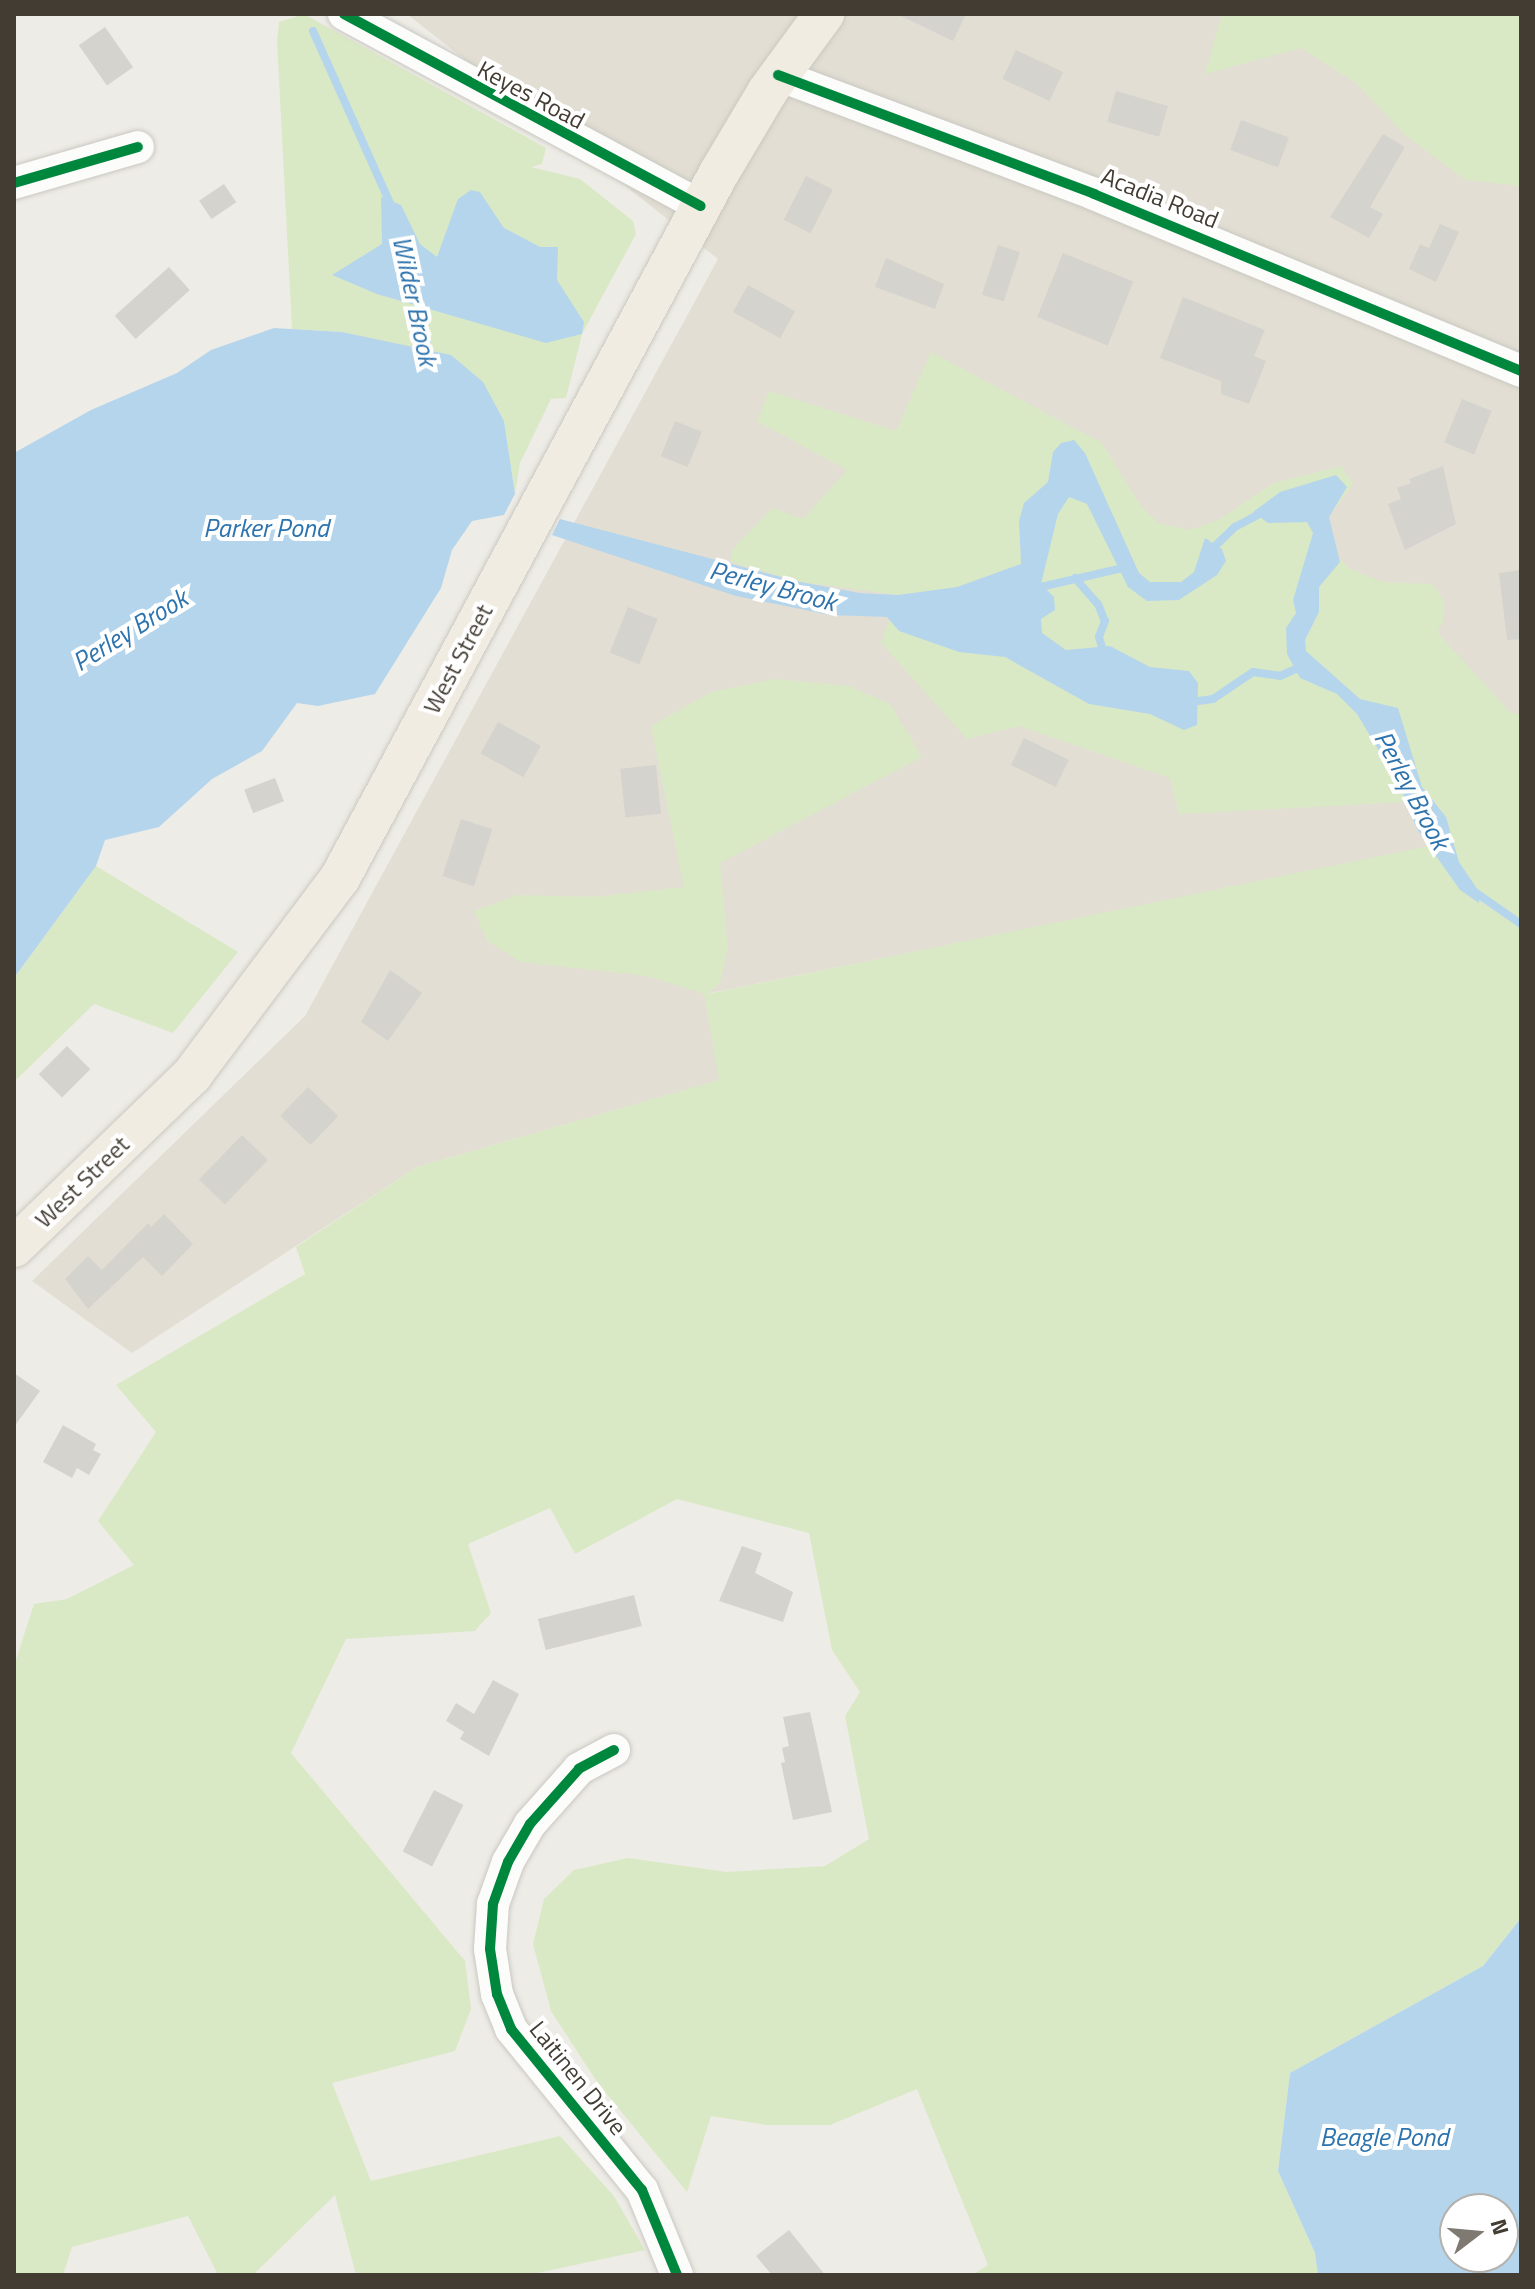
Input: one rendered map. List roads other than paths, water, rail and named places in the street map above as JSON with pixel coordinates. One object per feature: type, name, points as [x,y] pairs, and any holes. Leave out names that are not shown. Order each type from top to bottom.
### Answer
[{"type":"main road","name":"West Street","points":[[14,1247],[201,1064],[340,878],[701,206],[778,75],[824,14]]},
{"type":"street","name":"Keyes Road","points":[[344,14],[701,206]]},
{"type":"street","name":"Acadia Road","points":[[778,75],[1108,199],[1521,371]]},
{"type":"street","points":[[14,183],[138,147]]},
{"type":"street","name":"Laitinen Drive","points":[[614,1750],[579,1769],[530,1824],[508,1862],[493,1904],[490,1949],[497,1994],[511,2029],[642,2190],[677,2275]]},
{"type":"water","points":[[471,190],[480,192],[504,228],[540,247],[558,247],[557,280],[584,322],[582,334],[546,343],[377,294],[332,275],[382,244],[381,197],[401,205],[420,244],[437,257],[458,199]]},
{"type":"water","name":"Parker Pond","points":[[274,328],[342,332],[451,355],[483,382],[504,421],[515,494],[504,515],[472,521],[452,550],[441,588],[375,694],[318,706],[297,703],[262,751],[212,779],[159,827],[105,840],[96,866],[14,978],[14,453],[91,410],[177,373],[211,350]]},
{"type":"water","points":[[1074,440],[1085,453],[1139,573],[1150,582],[1181,582],[1194,572],[1205,538],[1222,549],[1226,561],[1217,575],[1179,600],[1147,601],[1128,587],[1087,504],[1069,497],[1058,514],[1041,584],[1054,597],[1055,610],[1041,619],[1042,633],[1066,650],[1110,646],[1150,667],[1189,671],[1198,683],[1197,725],[1184,730],[1150,714],[1089,704],[1005,657],[959,652],[899,631],[887,617],[830,615],[736,596],[552,535],[560,519],[800,582],[860,593],[898,595],[957,587],[1021,564],[1019,521],[1024,503],[1048,482],[1053,452],[1061,443]]},
{"type":"water","points":[[1336,475],[1347,487],[1329,517],[1340,562],[1319,587],[1319,612],[1305,640],[1306,651],[1360,699],[1398,708],[1422,787],[1446,817],[1459,862],[1480,893],[1479,903],[1460,890],[1417,829],[1400,786],[1357,714],[1337,694],[1300,678],[1287,654],[1286,628],[1296,613],[1293,600],[1313,533],[1307,522],[1268,523],[1253,512],[1280,492]]},
{"type":"water","name":"Beagle Pond","points":[[1521,1918],[1521,2275],[1318,2275],[1315,2253],[1278,2171],[1290,2073],[1483,1966]]},
{"type":"waterway","name":"Wilder Brook","points":[[313,31],[393,210]]},
{"type":"waterway","name":"Wilder Brook","points":[[418,299],[430,360]]},
{"type":"waterway","name":"Perley Brook","points":[[1210,551],[1235,527],[1267,510]]},
{"type":"waterway","points":[[1032,589],[1127,567]]},
{"type":"waterway","points":[[1075,578],[1098,604],[1105,621],[1099,637],[1104,655]]},
{"type":"waterway","points":[[1191,702],[1213,699],[1253,672],[1280,676],[1302,666]]},
{"type":"waterway","name":"Perley Brook","points":[[1472,890],[1521,924]]}]
